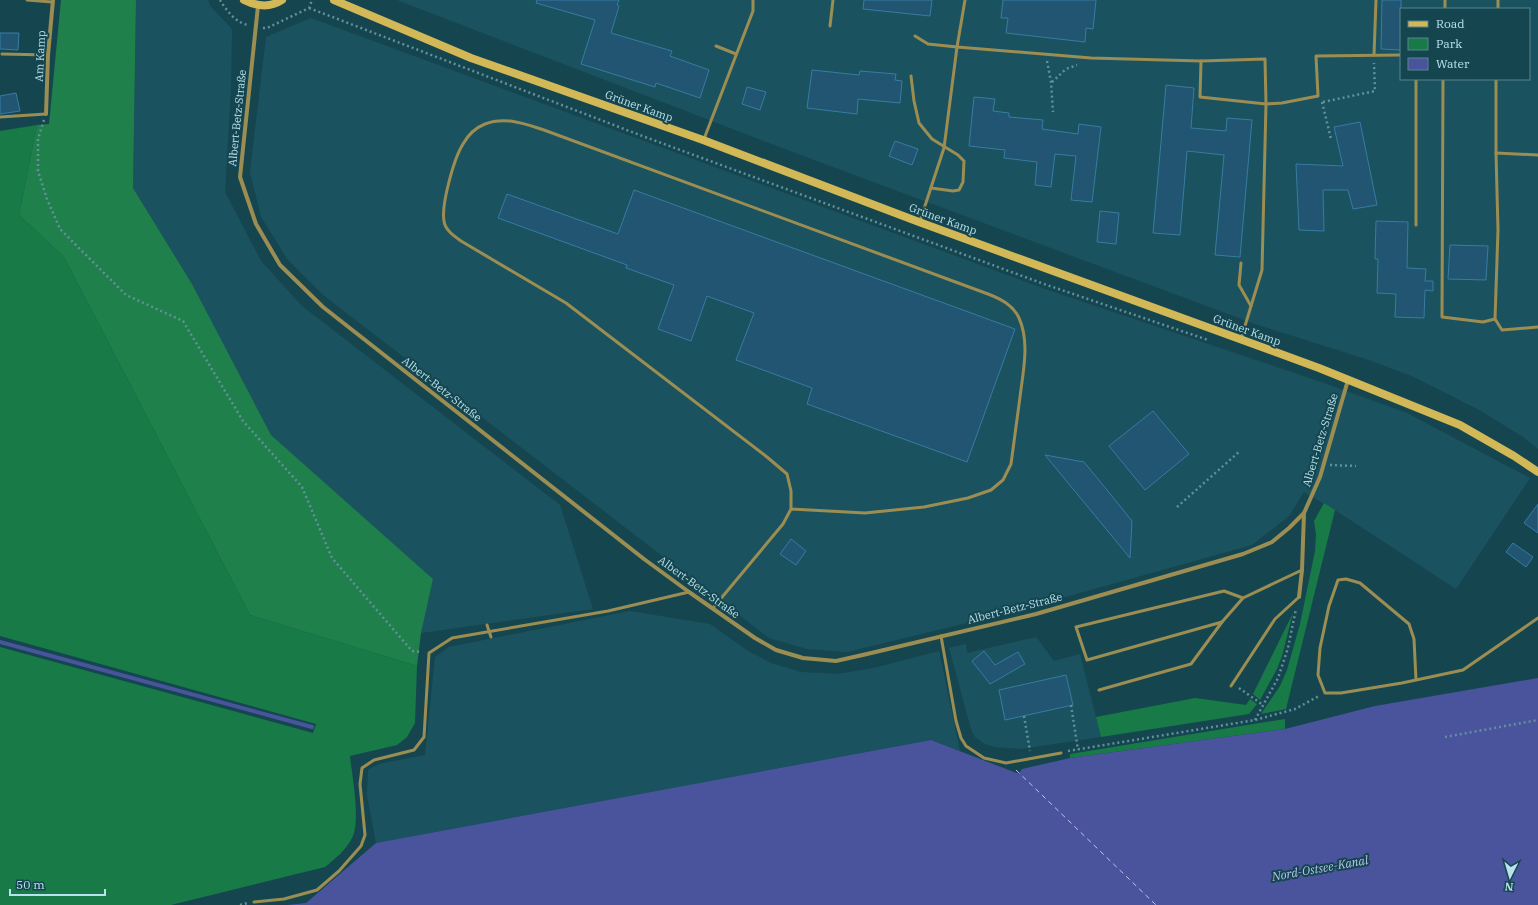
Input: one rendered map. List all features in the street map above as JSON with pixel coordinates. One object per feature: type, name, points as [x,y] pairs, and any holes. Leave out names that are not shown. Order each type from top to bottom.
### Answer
[{"type":"street","points":[[244,0],[258,6],[268,6],[282,0]]},
{"type":"street","name":"Grüner Kamp","points":[[334,0],[471,58],[703,140],[919,222],[1348,379],[1460,425],[1514,456],[1538,472]]},
{"type":"street","name":"Am Kamp","points":[[46,114],[48,55],[53,1]]},
{"type":"street","name":"Albert-Betz-Straße","points":[[258,6],[240,177],[256,224],[280,266],[323,307],[638,554],[755,638],[776,650],[803,658],[836,661],[1036,614],[1243,554],[1272,542],[1304,513],[1320,477],[1348,379]]},
{"type":"street","points":[[1299,597],[1302,570],[1304,513]]},
{"type":"lane","points":[[27,0],[53,1]]},
{"type":"lane","points":[[703,140],[753,11],[753,0]]},
{"type":"lane","points":[[830,26],[833,0]]},
{"type":"lane","points":[[919,222],[944,148],[957,47],[965,0]]},
{"type":"lane","points":[[1374,55],[1376,0]]},
{"type":"lane","points":[[915,36],[928,44],[1091,58],[1201,62],[1265,59],[1266,104],[1262,270],[1241,339]]},
{"type":"lane","points":[[716,46],[736,54]]},
{"type":"lane","points":[[2,54],[48,55]]},
{"type":"lane","points":[[1201,62],[1200,97],[1266,104],[1282,104],[1318,96],[1316,56],[1400,55]]},
{"type":"lane","points":[[911,76],[914,101],[920,123],[932,139],[964,160],[961,186],[959,190],[953,191],[931,188]]},
{"type":"lane","points":[[1416,80],[1416,225]]},
{"type":"lane","points":[[1443,80],[1442,317],[1483,322],[1495,320]]},
{"type":"lane","points":[[1496,80],[1498,230],[1495,320],[1502,330],[1538,327]]},
{"type":"lane","points":[[0,117],[46,114]]},
{"type":"lane","points":[[712,608],[783,524],[791,509],[791,491],[787,474],[767,457],[566,303],[461,241],[449,232],[444,222],[443,207],[450,178],[462,145],[471,133],[484,124],[510,120],[544,130],[988,294],[1003,300],[1012,307],[1024,332],[1025,355],[1011,464],[1004,480],[991,490],[968,498],[924,507],[865,513],[791,509]]},
{"type":"lane","points":[[1496,153],[1538,155]]},
{"type":"lane","points":[[1241,263],[1239,285],[1251,306]]},
{"type":"lane","points":[[1099,690],[1191,664],[1222,622],[1243,598],[1302,570]]},
{"type":"lane","points":[[1416,680],[1414,639],[1409,624],[1360,583],[1346,579],[1338,580],[1329,606],[1320,648],[1318,674],[1325,693],[1341,693],[1416,680],[1463,670],[1538,618]]},
{"type":"lane","points":[[1222,622],[1087,660],[1076,627],[1224,591],[1243,598]]},
{"type":"lane","points":[[254,902],[284,899],[317,890],[339,871],[361,846],[365,835],[360,784],[362,768],[374,760],[414,750],[424,737],[429,653],[452,638],[608,611],[689,592]]},
{"type":"lane","points":[[1231,685],[1275,619],[1299,597]]},
{"type":"lane","points":[[487,625],[491,638]]},
{"type":"lane","points":[[941,636],[956,721],[961,738],[966,746],[984,758],[1006,763],[1061,753]]},
{"type":"path","points":[[220,0],[225,8],[241,24],[267,28],[309,8],[312,0]]},
{"type":"path","points":[[309,8],[667,145],[1044,284],[1210,340]]},
{"type":"path","points":[[1046,55],[1051,82],[1053,112]]},
{"type":"path","points":[[1322,102],[1375,91],[1374,55]]},
{"type":"path","points":[[1051,82],[1066,69],[1091,58]]},
{"type":"path","points":[[1318,96],[1322,102],[1331,139]]},
{"type":"path","points":[[46,114],[38,140],[38,171],[47,199],[60,229],[126,295],[183,320],[243,421],[302,486],[332,558],[412,651],[429,653]]},
{"type":"path","points":[[1177,507],[1240,451]]},
{"type":"path","points":[[1340,466],[1356,466]]},
{"type":"path","points":[[1255,720],[1278,678],[1288,648],[1299,597]]},
{"type":"path","points":[[1231,685],[1263,705]]},
{"type":"path","points":[[1061,753],[1255,720],[1295,710],[1325,693]]},
{"type":"path","points":[[1071,705],[1078,750]]},
{"type":"path","points":[[1024,716],[1031,758]]},
{"type":"path","points":[[1445,737],[1538,720]]},
{"type":"shaded area","points":[[136,0],[208,0],[211,7],[232,29],[231,87],[225,192],[261,261],[302,306],[560,505],[593,609],[421,633],[433,579],[271,435],[192,284],[133,188]]},
{"type":"shaded area","points":[[397,0],[1538,0],[1538,449],[1523,437],[1481,411],[1414,377],[1366,359],[1255,324],[790,151]]},
{"type":"shaded area","points":[[311,18],[1045,289],[1327,384],[1407,413],[1530,478],[1456,589],[1335,510],[1304,492],[1289,516],[1252,545],[1008,613],[847,652],[807,649],[769,638],[323,295],[288,260],[261,217],[250,172],[266,37]]},
{"type":"shaded area","points":[[630,611],[710,624],[748,651],[771,663],[801,672],[837,674],[874,668],[939,651],[960,751],[931,740],[376,843],[367,795],[368,770],[379,764],[425,755],[435,657],[449,647]]},
{"type":"shaded area","points":[[1036,637],[1054,661],[1080,654],[1101,737],[1021,749],[995,747],[985,744],[975,737],[971,729],[949,648],[966,644],[967,653]]},
{"type":"green space","points":[[61,0],[136,0],[133,188],[192,284],[271,435],[433,579],[421,633],[417,666],[250,615],[64,257],[19,215],[37,125],[49,124]]},
{"type":"green space","points":[[37,125],[19,215],[64,257],[250,615],[417,666],[415,723],[407,737],[397,745],[350,756],[356,810],[355,830],[352,838],[344,850],[325,867],[171,905],[0,905],[0,647],[313,733],[316,724],[0,636],[0,131]]},
{"type":"green space","points":[[1324,503],[1335,510],[1286,709],[1261,714],[1280,686],[1287,670],[1300,624],[1315,551],[1316,534],[1314,521]]},
{"type":"green space","points":[[1293,613],[1282,656],[1277,669],[1260,700],[1253,694]]},
{"type":"green space","points":[[1195,698],[1246,705],[1250,699],[1257,704],[1249,714],[1101,737],[1096,717]]},
{"type":"green space","points":[[1285,719],[1285,729],[1070,758],[1070,754]]},
{"type":"water","name":"Nord-Ostsee-Kanal","points":[[1538,678],[1538,905],[287,905],[306,903],[376,843],[931,740],[1019,774],[1022,769],[1070,758],[1285,729],[1375,706]]},
{"type":"building","points":[[537,0],[619,0],[617,5],[619,6],[611,33],[672,51],[670,56],[709,70],[700,98],[656,83],[655,87],[581,64],[595,20],[536,3]]},
{"type":"building","points":[[864,0],[932,0],[930,16],[863,9]]},
{"type":"building","points":[[1003,0],[1096,0],[1093,29],[1086,28],[1085,42],[1006,33],[1008,18],[1001,18]]},
{"type":"building","points":[[1382,0],[1401,0],[1400,50],[1381,49]]},
{"type":"building","points":[[0,33],[19,33],[18,50],[0,49]]},
{"type":"building","points":[[812,70],[859,75],[860,71],[896,74],[895,80],[902,81],[900,103],[858,99],[857,114],[807,108]]},
{"type":"building","points":[[1166,85],[1194,88],[1191,128],[1226,131],[1227,118],[1252,120],[1240,257],[1215,255],[1224,155],[1187,151],[1180,235],[1153,233]]},
{"type":"building","points":[[747,87],[766,92],[760,110],[742,104]]},
{"type":"building","points":[[16,93],[20,111],[0,114],[0,96]]},
{"type":"building","points":[[974,97],[995,99],[993,111],[1009,113],[1009,117],[1043,120],[1042,129],[1078,134],[1079,124],[1101,127],[1092,202],[1071,200],[1076,156],[1055,154],[1051,187],[1035,185],[1037,162],[1004,158],[1005,150],[969,146]]},
{"type":"building","points":[[1360,122],[1377,205],[1353,209],[1348,190],[1323,190],[1324,231],[1299,230],[1296,164],[1343,166],[1334,127]]},
{"type":"building","points":[[895,141],[918,149],[912,165],[889,156]]},
{"type":"building","points":[[634,190],[1015,329],[967,462],[807,404],[812,388],[736,360],[754,313],[707,296],[691,341],[658,329],[674,285],[626,268],[627,265],[498,218],[507,194],[618,234]]},
{"type":"building","points":[[1100,211],[1119,213],[1116,244],[1097,242]]},
{"type":"building","points":[[1376,221],[1408,222],[1407,268],[1426,269],[1425,281],[1433,281],[1433,291],[1425,290],[1424,318],[1395,317],[1396,294],[1377,293],[1378,259],[1375,259]]},
{"type":"building","points":[[1450,245],[1488,246],[1486,280],[1448,279]]},
{"type":"building","points":[[1153,411],[1189,454],[1145,490],[1109,446]]},
{"type":"building","points":[[1045,455],[1084,462],[1132,521],[1130,558]]},
{"type":"building","points":[[1538,504],[1538,533],[1524,523]]},
{"type":"building","points":[[791,539],[806,551],[796,565],[780,554]]},
{"type":"building","points":[[1513,543],[1533,557],[1526,567],[1506,552]]},
{"type":"building","points":[[984,651],[995,665],[1018,652],[1025,664],[990,684],[972,661]]},
{"type":"building","points":[[1066,675],[1073,705],[1005,720],[999,690]]},
{"type":"waterway","points":[[0,642],[312,727]]},
{"type":"ferry route","points":[[1016,770],[1156,905]]}]
